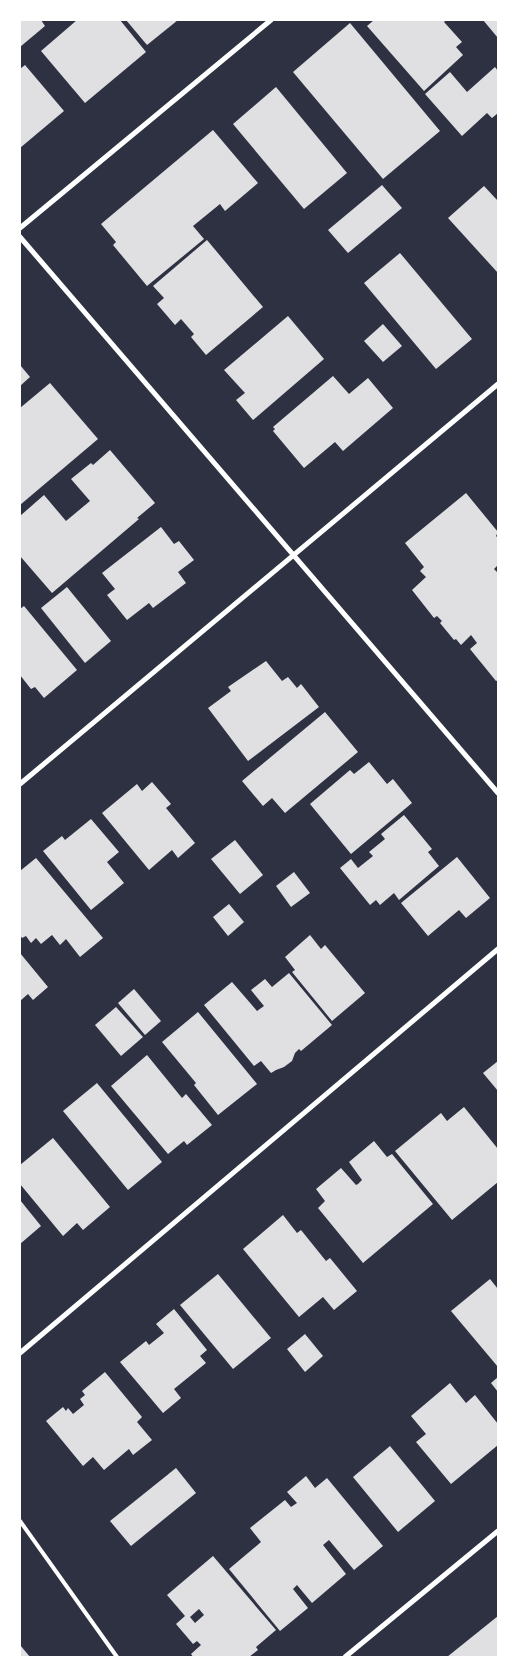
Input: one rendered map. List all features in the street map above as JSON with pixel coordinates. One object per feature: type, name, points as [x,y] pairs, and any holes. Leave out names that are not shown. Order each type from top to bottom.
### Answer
[{"type":"street","points":[[20,228],[271,20]]},
{"type":"street","points":[[20,237],[498,793]]},
{"type":"street","points":[[20,784],[498,384]]},
{"type":"street","points":[[20,1353],[498,949]]},
{"type":"street","points":[[345,1657],[498,1531]]},
{"type":"lane","points":[[20,1520],[116,1657]]},
{"type":"building","points":[[20,20],[41,20],[45,26],[20,47]]},
{"type":"building","points":[[77,20],[120,20],[146,52],[85,103],[41,51]]},
{"type":"building","points":[[126,20],[178,20],[147,45]]},
{"type":"building","points":[[374,20],[446,20],[444,22],[462,42],[456,47],[463,55],[424,91],[367,26]]},
{"type":"building","points":[[483,20],[498,20],[498,38]]},
{"type":"building","points":[[350,23],[440,131],[383,179],[293,72]]},
{"type":"building","points":[[25,65],[64,111],[20,148],[20,69]]},
{"type":"building","points":[[495,67],[498,71],[498,113],[492,118],[487,113],[462,136],[425,94],[450,72],[467,92]]},
{"type":"building","points":[[276,87],[347,173],[304,209],[233,124]]},
{"type":"building","points":[[213,130],[258,183],[225,211],[220,204],[193,226],[204,239],[147,286],[113,245],[116,242],[101,224]]},
{"type":"building","points":[[382,185],[402,208],[348,253],[328,230]]},
{"type":"building","points":[[484,186],[498,201],[498,273],[448,218]]},
{"type":"building","points":[[207,240],[263,307],[206,355],[191,337],[194,334],[181,319],[175,325],[157,304],[164,298],[153,286]]},
{"type":"building","points":[[400,253],[472,339],[436,369],[364,283]]},
{"type":"building","points":[[288,316],[324,359],[253,420],[236,400],[245,393],[224,370]]},
{"type":"building","points":[[383,324],[402,346],[383,362],[364,341]]},
{"type":"building","points":[[20,365],[30,377],[20,386]]},
{"type":"building","points":[[333,376],[349,394],[368,378],[393,408],[343,451],[335,442],[304,468],[273,431],[275,429],[273,427]]},
{"type":"building","points":[[50,383],[98,439],[20,505],[20,408]]},
{"type":"building","points":[[110,450],[155,503],[137,518],[139,519],[52,593],[20,556],[20,516],[44,495],[66,521],[90,501],[71,479],[91,463],[93,465]]},
{"type":"building","points":[[466,493],[498,532],[496,536],[498,538],[498,565],[494,569],[498,573],[498,680],[496,681],[470,649],[477,643],[471,635],[461,645],[456,639],[454,640],[440,623],[442,621],[437,616],[434,618],[412,590],[426,577],[420,571],[424,567],[405,543]]},
{"type":"building","points":[[161,527],[174,544],[179,541],[194,560],[178,572],[186,583],[153,608],[149,603],[127,620],[107,595],[115,589],[102,573]]},
{"type":"building","points":[[67,587],[111,641],[85,663],[41,608]]},
{"type":"building","points":[[24,606],[77,670],[44,698],[35,687],[31,689],[20,675],[20,609]]},
{"type":"building","points":[[266,661],[282,681],[288,677],[297,688],[301,684],[319,707],[248,761],[208,708],[231,691],[228,687]]},
{"type":"building","points":[[325,712],[358,752],[285,813],[272,798],[263,806],[242,781]]},
{"type":"building","points":[[369,762],[387,784],[393,779],[412,803],[351,854],[310,804],[350,770],[354,774]]},
{"type":"building","points":[[152,782],[171,804],[166,808],[195,843],[178,858],[172,850],[149,870],[102,813],[137,784],[142,791]]},
{"type":"building","points":[[404,815],[432,849],[428,852],[439,866],[399,900],[394,893],[380,905],[376,900],[370,905],[340,868],[351,859],[358,868],[373,856],[369,852],[385,839],[381,834]]},
{"type":"building","points":[[91,819],[119,852],[107,862],[124,883],[91,910],[43,851],[62,836],[65,840]]},
{"type":"building","points":[[235,840],[263,875],[240,894],[211,859]]},
{"type":"building","points":[[457,857],[490,898],[466,918],[459,910],[428,936],[401,903]]},
{"type":"building","points":[[36,858],[103,938],[80,957],[66,939],[60,945],[52,935],[41,944],[36,938],[31,943],[26,936],[22,938],[20,935],[20,871]]},
{"type":"building","points":[[294,872],[310,893],[291,907],[276,886]]},
{"type":"building","points":[[229,904],[244,922],[228,936],[213,917]]},
{"type":"building","points":[[310,935],[321,949],[325,945],[365,993],[332,1021],[292,972],[295,970],[285,957]]},
{"type":"building","points":[[20,953],[48,987],[33,1000],[28,994],[20,1001]]},
{"type":"building","points":[[289,973],[332,1025],[301,1051],[299,1049],[292,1061],[271,1073],[261,1061],[254,1066],[204,1005],[232,982],[257,1011],[264,1006],[251,990],[265,979],[272,987]]},
{"type":"building","points":[[134,989],[161,1021],[145,1035],[118,1003]]},
{"type":"building","points":[[116,1007],[143,1037],[121,1056],[95,1025]]},
{"type":"building","points":[[198,1012],[257,1084],[218,1115],[194,1085],[196,1083],[162,1042]]},
{"type":"building","points":[[147,1055],[182,1098],[186,1094],[212,1125],[187,1145],[184,1141],[168,1154],[111,1086]]},
{"type":"building","points":[[498,1061],[498,1091],[483,1073]]},
{"type":"building","points":[[97,1083],[162,1162],[128,1190],[63,1111]]},
{"type":"building","points":[[464,1107],[498,1149],[498,1182],[452,1220],[395,1151],[441,1113],[447,1121]]},
{"type":"building","points":[[53,1138],[110,1207],[83,1230],[77,1223],[63,1236],[20,1184],[20,1165]]},
{"type":"building","points":[[374,1141],[387,1157],[392,1154],[433,1204],[363,1263],[318,1208],[325,1201],[316,1189],[341,1168],[356,1185],[358,1184],[362,1180],[349,1162]]},
{"type":"building","points":[[20,1200],[41,1226],[20,1244]]},
{"type":"building","points":[[283,1215],[297,1233],[301,1230],[326,1261],[330,1258],[357,1291],[334,1310],[323,1297],[299,1317],[243,1249]]},
{"type":"building","points":[[218,1274],[271,1338],[233,1369],[180,1305]]},
{"type":"building","points":[[490,1279],[498,1289],[498,1367],[451,1311]]},
{"type":"building","points":[[174,1309],[207,1350],[200,1356],[206,1363],[174,1389],[181,1398],[163,1413],[120,1362],[146,1341],[149,1345],[164,1333],[156,1324]]},
{"type":"building","points":[[305,1334],[323,1356],[305,1372],[287,1349]]},
{"type":"building","points":[[105,1372],[142,1417],[137,1422],[152,1440],[133,1455],[129,1449],[104,1470],[93,1457],[83,1466],[46,1421],[63,1407],[66,1411],[68,1408],[73,1414],[84,1405],[80,1399],[85,1395],[82,1391]]},
{"type":"building","points":[[498,1377],[498,1392],[491,1383]]},
{"type":"building","points":[[450,1383],[466,1403],[475,1395],[498,1424],[498,1445],[451,1484],[416,1442],[426,1434],[411,1416]]},
{"type":"building","points":[[390,1446],[435,1501],[398,1532],[353,1477]]},
{"type":"building","points":[[176,1468],[196,1493],[131,1546],[110,1521]]},
{"type":"building","points":[[306,1476],[315,1488],[327,1478],[383,1546],[354,1570],[329,1540],[323,1545],[346,1574],[312,1603],[297,1585],[293,1589],[308,1608],[280,1631],[229,1569],[261,1542],[250,1528],[285,1500],[291,1507],[297,1503],[287,1492]]},
{"type":"building","points":[[213,1556],[276,1630],[256,1647],[258,1650],[249,1657],[193,1657],[191,1654],[201,1645],[197,1641],[193,1644],[176,1624],[185,1616],[167,1595]],"holes":[[[199,1609],[204,1615],[195,1623],[190,1617]]]},
{"type":"building","points":[[498,1616],[498,1657],[447,1657]]},
{"type":"building","points":[[20,1645],[30,1657],[20,1657]]}]
